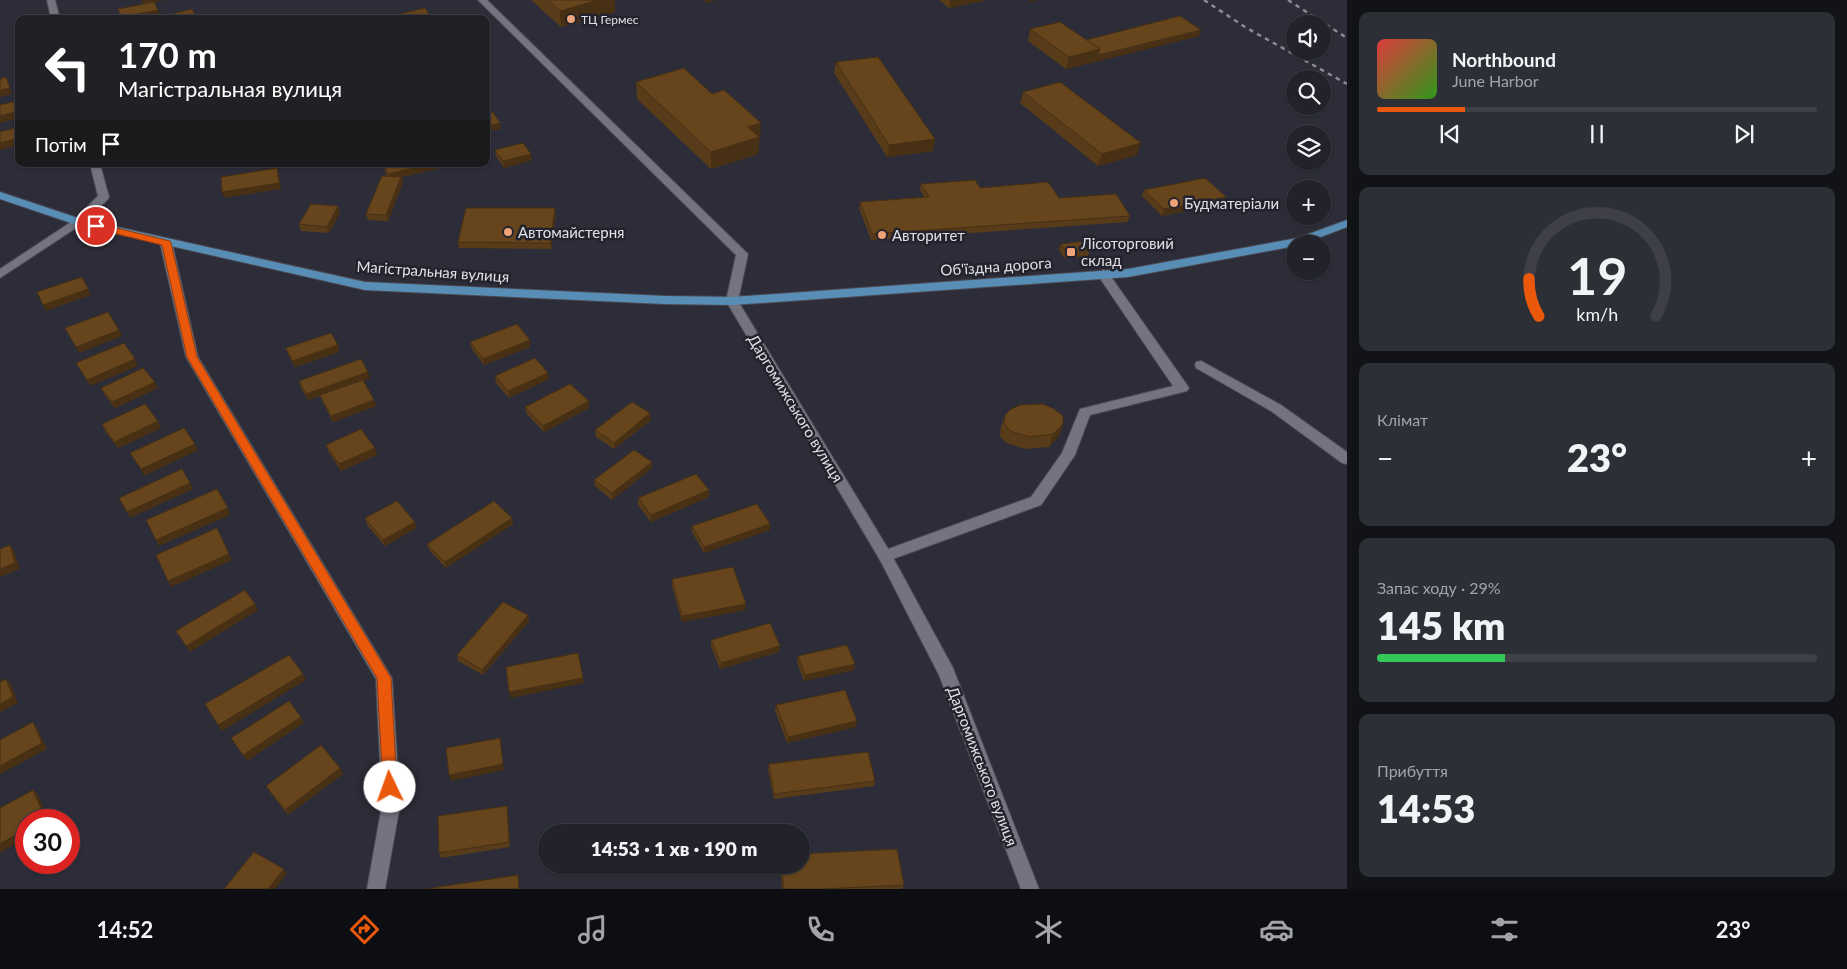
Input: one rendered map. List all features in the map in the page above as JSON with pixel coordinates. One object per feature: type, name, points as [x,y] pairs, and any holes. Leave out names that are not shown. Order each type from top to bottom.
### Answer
[{"type":"main road","name":"Магістральная вулиця","points":[[0,195],[78,222],[365,286],[665,300],[732,301]]},
{"type":"main road","name":"Об'їздна дорога","points":[[732,301],[1128,273],[1302,241],[1347,223]]},
{"type":"street","points":[[51,0],[55,15]]},
{"type":"street","points":[[482,0],[742,254],[732,301]]},
{"type":"street","points":[[0,274],[78,222],[104,197],[96,167]]},
{"type":"street","points":[[166,243],[192,357],[384,678],[391,805],[376,889]]},
{"type":"street","points":[[885,556],[1036,501],[1068,455],[1085,412],[1182,388],[1103,274]]},
{"type":"street","name":"Даргомижського вулиця","points":[[732,301],[885,556],[947,673],[1030,889]]},
{"type":"street","points":[[1201,365],[1276,408],[1347,459]]},
{"type":"building","points":[[548,0],[598,0],[560,11]]},
{"type":"building","points":[[154,2],[158,10],[120,15],[118,9]]},
{"type":"building","points":[[425,8],[430,15],[396,15]]},
{"type":"building","points":[[192,9],[195,15],[168,15]]},
{"type":"building","points":[[1180,16],[1201,30],[1098,55],[1100,49],[1086,40]]},
{"type":"building","points":[[1060,22],[1100,49],[1069,57],[1030,29]]},
{"type":"building","points":[[878,57],[935,139],[889,145],[836,62]]},
{"type":"building","points":[[684,68],[712,94],[724,90],[761,123],[748,127],[759,137],[711,152],[636,82]]},
{"type":"building","points":[[6,77],[10,88],[0,90],[0,79]]},
{"type":"building","points":[[1060,82],[1141,143],[1102,154],[1023,92]]},
{"type":"building","points":[[15,101],[15,112],[0,116],[0,105]]},
{"type":"building","points":[[490,112],[493,112],[500,123],[490,125]]},
{"type":"building","points":[[15,128],[15,139],[0,143],[0,132]]},
{"type":"building","points":[[523,143],[531,154],[503,161],[495,150]]},
{"type":"building","points":[[384,167],[417,167],[388,174]]},
{"type":"building","points":[[277,168],[279,183],[222,192],[221,177]]},
{"type":"building","points":[[382,176],[401,177],[386,215],[366,214]]},
{"type":"building","points":[[1205,178],[1226,197],[1164,209],[1144,190]]},
{"type":"building","points":[[975,180],[980,188],[1048,182],[1059,198],[1116,194],[1130,216],[872,234],[860,202],[929,197],[921,184]]},
{"type":"building","points":[[311,204],[338,206],[327,227],[299,224]]},
{"type":"building","name":"Автомайстерня","points":[[466,208],[555,208],[550,243],[458,242]]},
{"type":"building","points":[[1085,241],[1090,249],[1066,252],[1061,244]]},
{"type":"building","points":[[82,277],[88,289],[43,305],[37,292]]},
{"type":"building","points":[[108,312],[119,330],[76,347],[65,328]]},
{"type":"building","points":[[517,324],[530,340],[483,359],[470,342]]},
{"type":"building","points":[[331,333],[338,345],[292,361],[286,348]]},
{"type":"building","points":[[124,343],[135,359],[87,380],[76,363]]},
{"type":"building","points":[[535,358],[548,373],[508,391],[495,376]]},
{"type":"building","points":[[361,359],[368,372],[306,394],[299,381]]},
{"type":"building","points":[[143,368],[155,382],[112,402],[101,388]]},
{"type":"building","points":[[363,380],[374,400],[331,416],[320,395]]},
{"type":"building","points":[[570,384],[589,401],[543,426],[525,407]]},
{"type":"building","points":[[632,402],[650,413],[614,443],[595,430]]},
{"type":"building","points":[[145,404],[158,421],[114,442],[102,424]]},
{"type":"building","points":[[1043,404],[1063,416],[1063,424],[1053,434],[1030,437],[1010,431],[1004,423],[1005,415],[1011,409],[1020,405]]},
{"type":"building","points":[[184,428],[195,444],[141,469],[130,453]]},
{"type":"building","points":[[361,429],[375,448],[339,464],[326,445]]},
{"type":"building","points":[[634,450],[652,462],[612,493],[594,480]]},
{"type":"building","points":[[182,469],[190,483],[127,512],[119,498]]},
{"type":"building","points":[[696,474],[709,490],[651,515],[638,498]]},
{"type":"building","points":[[217,489],[228,508],[156,540],[146,520]]},
{"type":"building","points":[[397,501],[415,522],[383,540],[365,518]]},
{"type":"building","points":[[494,501],[512,518],[445,562],[427,544]]},
{"type":"building","points":[[757,504],[770,524],[704,547],[692,526]]},
{"type":"building","points":[[217,528],[229,554],[168,581],[156,555]]},
{"type":"building","points":[[10,545],[15,563],[0,569],[0,549]]},
{"type":"building","points":[[733,567],[746,604],[682,616],[672,579]]},
{"type":"building","points":[[245,590],[255,604],[186,646],[176,631]]},
{"type":"building","points":[[503,602],[528,615],[482,670],[457,655]]},
{"type":"building","points":[[770,623],[780,646],[721,663],[711,640]]},
{"type":"building","points":[[847,645],[855,664],[805,675],[798,656]]},
{"type":"building","points":[[578,653],[583,678],[509,692],[506,667]]},
{"type":"building","points":[[289,655],[303,674],[218,725],[205,704]]},
{"type":"building","points":[[6,679],[13,697],[0,704],[0,682]]},
{"type":"building","points":[[845,690],[857,721],[788,737],[776,705]]},
{"type":"building","points":[[289,701],[301,717],[243,755],[231,738]]},
{"type":"building","points":[[33,722],[42,743],[0,766],[0,740]]},
{"type":"building","points":[[500,738],[503,764],[449,775],[446,748]]},
{"type":"building","points":[[321,745],[340,768],[285,810],[266,786]]},
{"type":"building","points":[[868,752],[875,781],[774,794],[769,764]]},
{"type":"building","points":[[33,790],[41,809],[15,809],[15,835],[0,844],[0,808]]},
{"type":"building","points":[[507,806],[509,842],[439,853],[438,816]]},
{"type":"building","points":[[897,849],[904,885],[784,889],[782,874],[810,874],[810,854]]},
{"type":"building","points":[[254,852],[284,869],[268,889],[224,889]]},
{"type":"building","points":[[518,875],[519,889],[425,889]]},
{"type":"railway","points":[[1204,0],[1245,27],[1347,84]]},
{"type":"railway","points":[[1288,0],[1347,38]]},
{"type":"place","name":"ТЦ Гермес","points":[[571,19]]},
{"type":"place","name":"Будматеріали","points":[[1174,203]]},
{"type":"place","name":"Автомайстерня","points":[[508,232]]},
{"type":"place","name":"Авторитет","points":[[882,235]]},
{"type":"place","name":"Лісоторговий склад","points":[[1071,252]]},
{"type":"route","points":[[96,226],[166,243],[192,357],[384,678],[390,787]]}]
